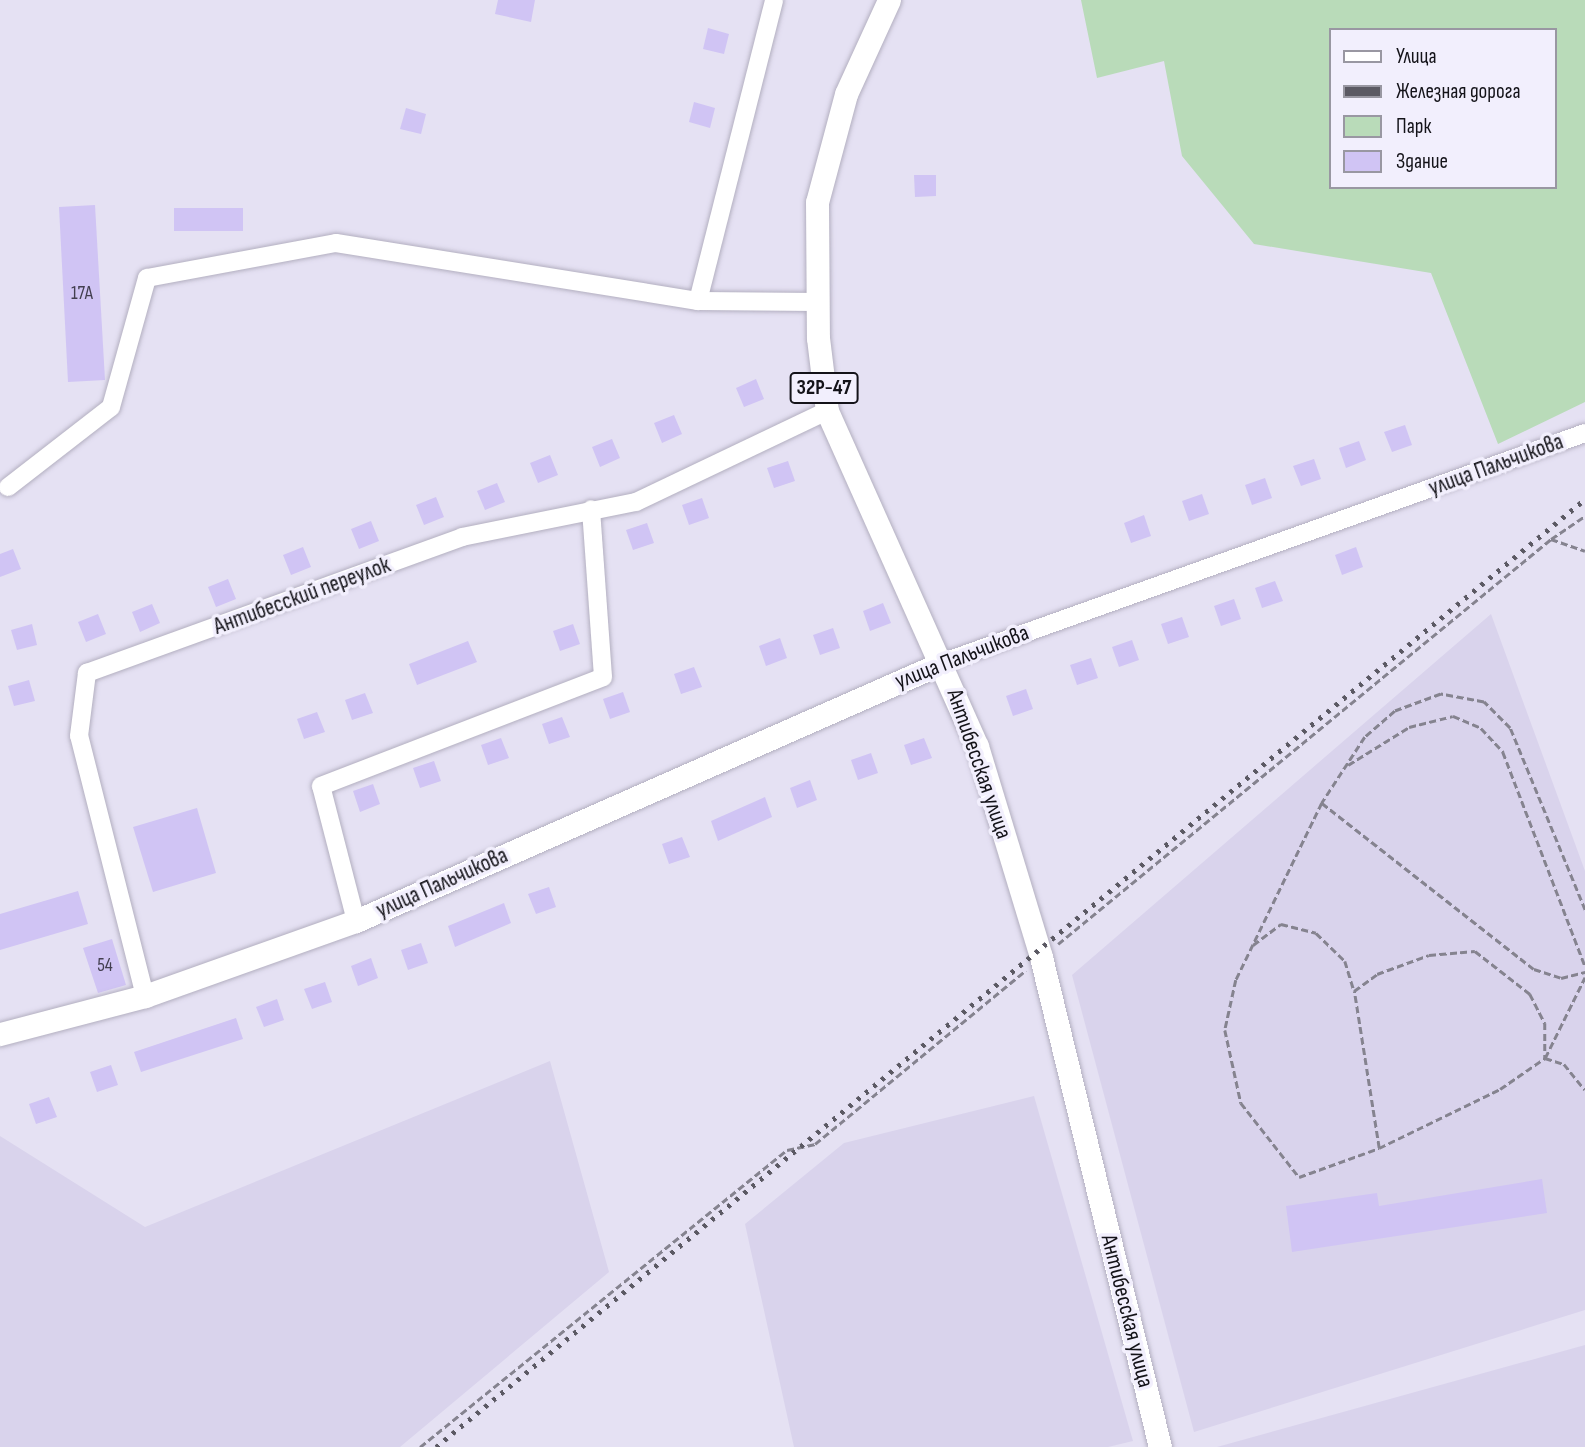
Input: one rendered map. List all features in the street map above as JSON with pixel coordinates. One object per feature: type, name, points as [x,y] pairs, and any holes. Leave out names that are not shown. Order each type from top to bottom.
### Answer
[{"type":"main road","name":"Антибесская улица","points":[[889,0],[846,94],[817,202],[818,302],[827,411],[944,662],[977,747],[1041,957],[1160,1447]]},
{"type":"main road","name":"улица Пальчикова","points":[[0,1034],[145,996],[356,921],[944,662]]},
{"type":"street","points":[[698,301],[774,0]]},
{"type":"street","points":[[8,487],[111,407],[147,278],[336,243],[698,301],[818,302]]},
{"type":"street","name":"Антибесский переулок","points":[[145,996],[79,736],[87,673],[462,537],[636,502],[827,411]]},
{"type":"street","name":"улица Пальчикова","points":[[944,662],[1585,433]]},
{"type":"street","name":"улица Пальчикова","points":[[356,921],[321,786],[603,677],[591,509]]},
{"type":"path","points":[[421,1447],[787,1150],[815,1144],[1551,539],[1585,516]]},
{"type":"path","points":[[1551,539],[1585,551]]},
{"type":"path","points":[[1585,911],[1510,728],[1484,702],[1441,694],[1395,711],[1365,737],[1322,803],[1250,947],[1225,1030],[1241,1103],[1298,1177],[1380,1147],[1500,1089],[1545,1058],[1585,975]]},
{"type":"path","points":[[1345,767],[1409,727],[1453,716],[1481,728],[1503,752],[1585,966]]},
{"type":"path","points":[[1322,803],[1534,969],[1561,978],[1585,975]]},
{"type":"path","points":[[1250,947],[1281,924],[1316,933],[1345,961],[1354,991],[1380,1147]]},
{"type":"path","points":[[1354,991],[1377,974],[1429,955],[1475,951],[1530,994],[1545,1023],[1545,1058]]},
{"type":"path","points":[[1545,1058],[1564,1064],[1585,1090]]},
{"type":"shaded area","points":[[1491,614],[1585,871],[1585,1310],[1194,1432],[1072,975]]},
{"type":"shaded area","points":[[550,1061],[609,1272],[400,1447],[0,1447],[0,1136],[145,1227]]},
{"type":"shaded area","points":[[1034,1096],[1133,1441],[1108,1447],[794,1447],[745,1224],[844,1143]]},
{"type":"shaded area","points":[[1585,1345],[1585,1447],[1217,1447]]},
{"type":"green space","points":[[1081,0],[1585,0],[1585,402],[1498,444],[1431,273],[1254,244],[1182,156],[1164,61],[1097,78]]},
{"type":"building","points":[[498,0],[535,0],[531,22],[495,14]]},
{"type":"building","points":[[708,28],[729,34],[724,54],[703,49]]},
{"type":"building","points":[[694,102],[715,108],[710,128],[689,122]]},
{"type":"building","points":[[406,108],[426,114],[421,134],[400,129]]},
{"type":"building","points":[[914,175],[936,175],[936,196],[915,197]]},
{"type":"building","points":[[95,205],[105,380],[68,382],[59,207]]},
{"type":"building","points":[[174,208],[243,208],[243,231],[174,231]]},
{"type":"building","points":[[756,379],[764,399],[744,407],[736,388]]},
{"type":"building","points":[[674,415],[682,434],[662,443],[654,423]]},
{"type":"building","points":[[1405,425],[1412,445],[1392,452],[1384,432]]},
{"type":"building","points":[[612,439],[620,458],[600,467],[592,447]]},
{"type":"building","points":[[1359,441],[1366,460],[1346,468],[1339,448]]},
{"type":"building","points":[[550,455],[558,475],[538,483],[530,463]]},
{"type":"building","points":[[1314,459],[1321,479],[1301,486],[1293,466]]},
{"type":"building","points":[[788,461],[795,481],[774,488],[767,468]]},
{"type":"building","points":[[1265,478],[1272,498],[1252,505],[1245,485]]},
{"type":"building","points":[[497,483],[505,502],[485,510],[477,491]]},
{"type":"building","points":[[1202,494],[1209,514],[1189,521],[1182,501]]},
{"type":"building","points":[[436,497],[444,517],[424,525],[416,505]]},
{"type":"building","points":[[702,498],[709,518],[689,525],[682,505]]},
{"type":"building","points":[[1144,515],[1151,536],[1131,543],[1124,523]]},
{"type":"building","points":[[371,521],[379,541],[359,549],[351,529]]},
{"type":"building","points":[[647,523],[654,543],[633,550],[626,530]]},
{"type":"building","points":[[303,547],[311,567],[291,575],[283,555]]},
{"type":"building","points":[[1356,547],[1363,567],[1342,575],[1335,555]]},
{"type":"building","points":[[13,549],[21,569],[0,577],[0,554]]},
{"type":"building","points":[[228,579],[236,599],[216,607],[208,587]]},
{"type":"building","points":[[1275,581],[1283,601],[1262,608],[1255,588]]},
{"type":"building","points":[[1234,599],[1241,619],[1221,626],[1214,606]]},
{"type":"building","points":[[883,603],[891,623],[870,631],[863,611]]},
{"type":"building","points":[[152,604],[160,623],[140,632],[132,612]]},
{"type":"building","points":[[98,614],[106,634],[86,642],[78,622]]},
{"type":"building","points":[[1182,617],[1189,637],[1168,644],[1161,624]]},
{"type":"building","points":[[32,624],[37,645],[17,650],[11,630]]},
{"type":"building","points":[[573,624],[580,644],[560,651],[553,631]]},
{"type":"building","points":[[833,628],[840,648],[820,655],[813,635]]},
{"type":"building","points":[[780,638],[787,658],[766,666],[759,646]]},
{"type":"building","points":[[1132,640],[1139,660],[1119,667],[1112,647]]},
{"type":"building","points":[[468,641],[477,662],[417,685],[409,664]]},
{"type":"building","points":[[1091,658],[1098,678],[1077,685],[1070,665]]},
{"type":"building","points":[[694,667],[702,687],[681,694],[674,674]]},
{"type":"building","points":[[29,680],[35,701],[14,706],[8,686]]},
{"type":"building","points":[[1026,689],[1033,709],[1013,716],[1006,696]]},
{"type":"building","points":[[623,692],[630,712],[610,719],[603,699]]},
{"type":"building","points":[[365,693],[373,713],[352,720],[345,700]]},
{"type":"building","points":[[317,712],[325,732],[304,739],[297,719]]},
{"type":"building","points":[[562,717],[570,737],[549,744],[542,724]]},
{"type":"building","points":[[501,738],[509,758],[488,765],[481,745]]},
{"type":"building","points":[[924,738],[932,758],[911,765],[904,745]]},
{"type":"building","points":[[871,753],[878,773],[858,780],[851,760]]},
{"type":"building","points":[[434,761],[441,781],[420,788],[413,768]]},
{"type":"building","points":[[810,780],[817,800],[797,808],[790,788]]},
{"type":"building","points":[[373,784],[380,804],[360,812],[353,791]]},
{"type":"building","points":[[765,797],[772,817],[718,841],[711,821]]},
{"type":"building","points":[[197,808],[216,873],[153,892],[133,827]]},
{"type":"building","points":[[682,837],[690,857],[669,864],[662,844]]},
{"type":"building","points":[[549,887],[556,907],[536,914],[528,894]]},
{"type":"building","points":[[78,891],[88,924],[0,950],[0,914]]},
{"type":"building","points":[[504,903],[511,923],[455,947],[448,926]]},
{"type":"building","points":[[112,939],[126,985],[98,993],[83,948]]},
{"type":"building","points":[[421,943],[428,963],[408,970],[401,950]]},
{"type":"building","points":[[371,958],[378,978],[358,986],[351,966]]},
{"type":"building","points":[[325,982],[332,1002],[312,1009],[304,989]]},
{"type":"building","points":[[277,999],[284,1020],[264,1027],[256,1007]]},
{"type":"building","points":[[236,1018],[243,1039],[141,1072],[134,1052]]},
{"type":"building","points":[[111,1065],[118,1085],[97,1092],[90,1072]]},
{"type":"building","points":[[49,1097],[57,1117],[36,1124],[29,1104]]},
{"type":"building","points":[[1542,1179],[1547,1213],[1292,1252],[1286,1206],[1377,1193],[1379,1206]]},
{"type":"railway","points":[[436,1447],[1585,499]]}]
